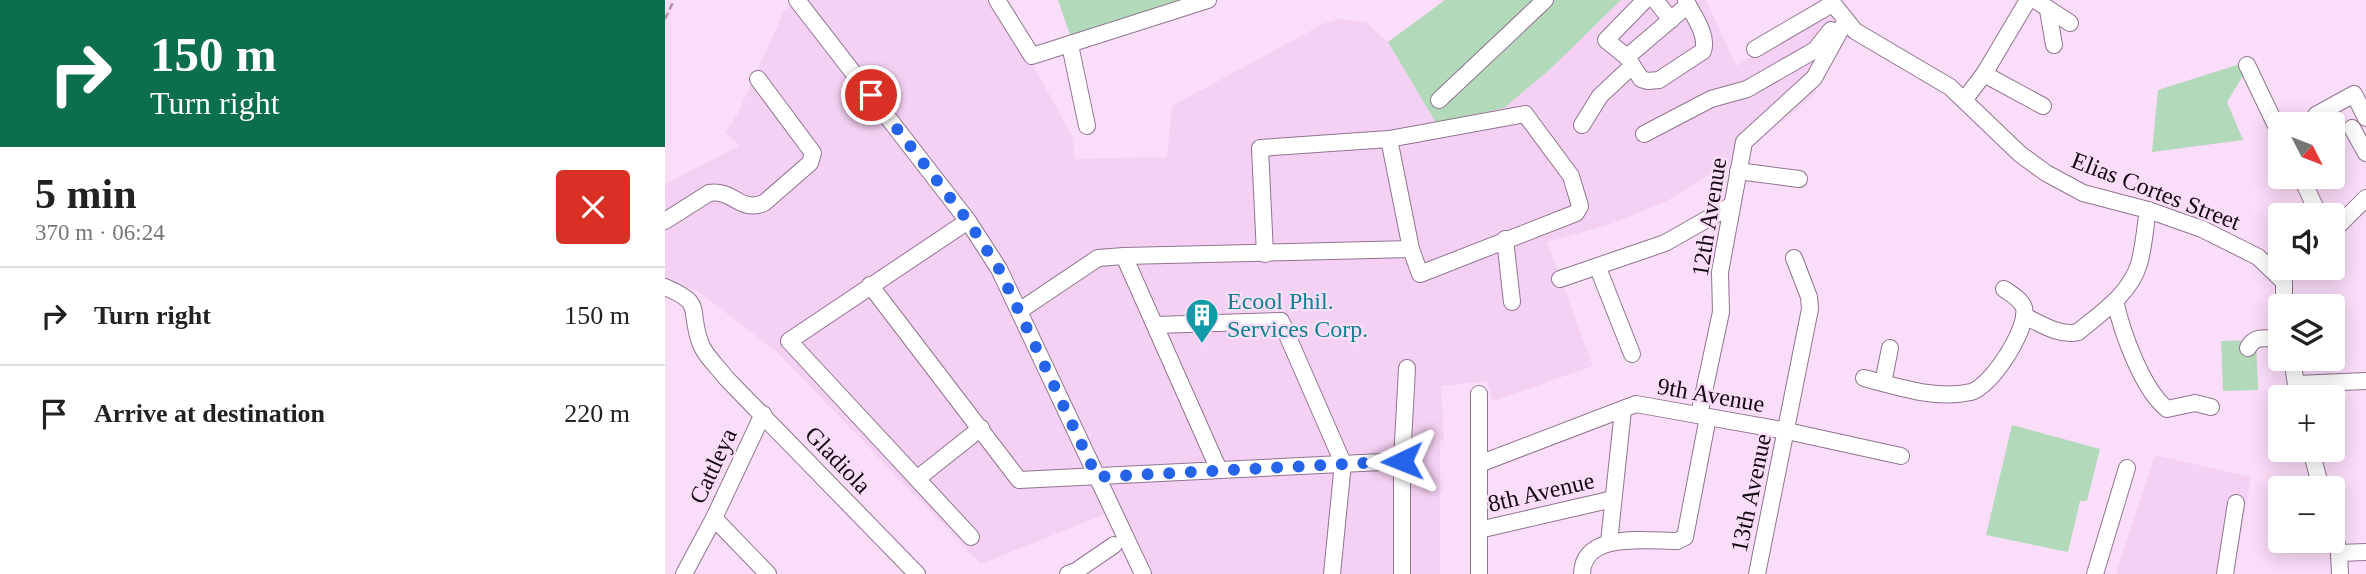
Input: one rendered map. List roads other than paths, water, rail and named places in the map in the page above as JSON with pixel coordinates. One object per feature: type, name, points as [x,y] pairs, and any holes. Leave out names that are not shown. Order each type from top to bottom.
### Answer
[{"type":"street","points":[[997,0],[1032,56],[1208,0]]},
{"type":"street","points":[[1439,100],[1545,0]]},
{"type":"street","points":[[1582,125],[1600,96],[1630,62],[1687,3],[1703,36],[1703,51],[1659,80],[1641,79],[1630,62],[1606,40],[1645,0]]},
{"type":"street","points":[[1655,0],[1671,20]]},
{"type":"street","points":[[2031,3],[2070,23]]},
{"type":"street","points":[[2031,3],[2054,44]]},
{"type":"street","points":[[1965,99],[2031,3]]},
{"type":"street","points":[[806,4],[968,221],[999,269],[1143,574]]},
{"type":"street","points":[[1755,48],[1837,10]]},
{"type":"street","points":[[1644,134],[1710,99],[1747,89],[1815,50],[1837,10]]},
{"type":"street","name":"Elias Cortes Street","points":[[1837,10],[1855,31],[1939,80],[1965,99],[2020,154],[2046,173],[2083,193],[2148,210],[2203,229],[2258,257],[2284,282]]},
{"type":"street","name":"12th Avenue","points":[[1609,542],[1677,541],[1685,537],[1721,312],[1720,272],[1731,205],[1746,140],[1814,78],[1837,10]]},
{"type":"street","points":[[1070,45],[1087,126]]},
{"type":"street","points":[[2247,65],[2269,112]]},
{"type":"street","points":[[1983,74],[2043,106]]},
{"type":"street","points":[[665,221],[709,193],[724,193],[749,207],[764,203],[810,163],[813,153],[758,79]]},
{"type":"street","points":[[2321,112],[2354,94],[2366,118]]},
{"type":"street","points":[[1265,254],[1260,148],[1389,139],[1525,114],[1571,176],[1580,206],[1576,213],[1420,274],[1411,249],[1389,139]]},
{"type":"street","points":[[2352,128],[2366,153]]},
{"type":"street","points":[[1738,172],[1799,179]]},
{"type":"street","points":[[2345,219],[2366,198]]},
{"type":"street","points":[[1560,279],[1665,243],[1731,205]]},
{"type":"street","points":[[2024,316],[2071,334],[2115,302],[2130,283],[2139,264],[2148,210]]},
{"type":"street","points":[[968,221],[789,341],[971,537]]},
{"type":"street","points":[[1505,239],[1512,302]]},
{"type":"street","points":[[1019,311],[1098,258],[1411,249]]},
{"type":"street","points":[[1124,256],[1219,470]]},
{"type":"street","name":"13th Avenue","points":[[1757,574],[1810,310],[1809,298],[1794,258]]},
{"type":"street","points":[[1598,268],[1632,354]]},
{"type":"street","points":[[2284,282],[2284,294]]},
{"type":"street","points":[[870,285],[1019,480],[1402,461]]},
{"type":"street","name":"Gladiola","points":[[665,287],[685,296],[692,304],[701,344],[726,378],[917,574]]},
{"type":"street","points":[[1864,378],[1934,395],[1976,391],[1983,387],[2012,348],[2024,316],[2019,300],[2004,289]]},
{"type":"street","points":[[2115,302],[2119,320],[2133,353],[2159,403],[2167,409],[2195,404],[2211,407]]},
{"type":"street","points":[[1155,325],[1281,321],[1343,463],[1332,574]]},
{"type":"street","points":[[2248,348],[2259,338],[2268,338]]},
{"type":"street","points":[[1883,383],[1890,348]]},
{"type":"street","points":[[1402,574],[1402,461],[1407,368]]},
{"type":"street","points":[[2338,385],[2366,381]]},
{"type":"street","points":[[1479,394],[1479,574]]},
{"type":"street","name":"9th Avenue","points":[[1479,464],[1636,404],[1787,431],[1902,456]]},
{"type":"street","points":[[1582,574],[1587,556],[1609,542],[1623,410]]},
{"type":"street","name":"Cattleya","points":[[684,574],[762,414]]},
{"type":"street","points":[[918,478],[981,429]]},
{"type":"street","points":[[2095,574],[2127,468]]},
{"type":"street","name":"8th Avenue","points":[[1479,530],[1613,499]]},
{"type":"street","points":[[2225,574],[2237,503]]},
{"type":"street","points":[[714,517],[768,574]]},
{"type":"street","points":[[1074,573],[1114,545]]},
{"type":"street","points":[[2345,553],[2366,552]]},
{"type":"street","points":[[2339,553],[2340,574]]},
{"type":"place","name":"Ecool Phil. Services Corp.","points":[[1202,345]]}]
